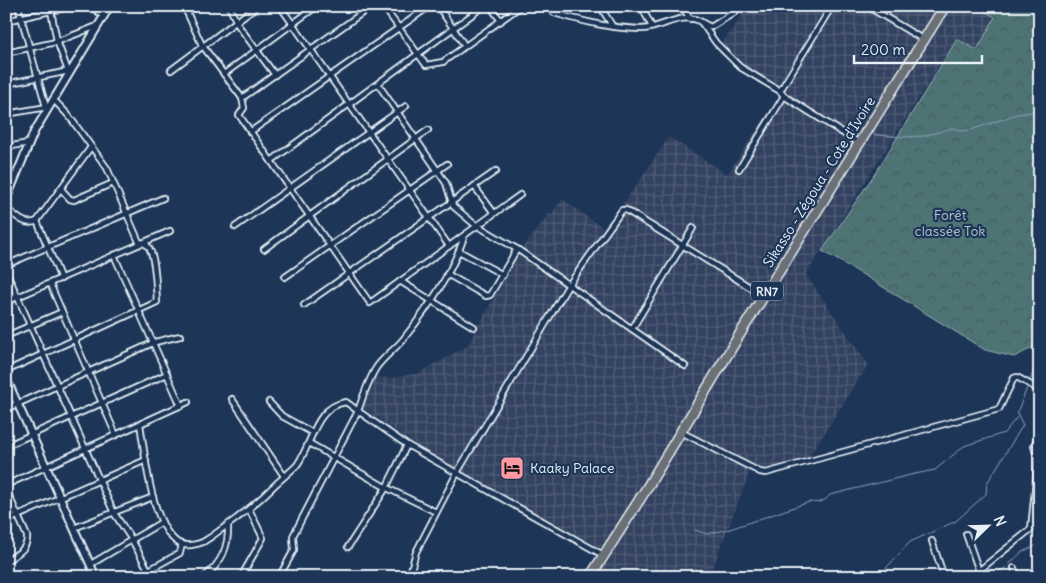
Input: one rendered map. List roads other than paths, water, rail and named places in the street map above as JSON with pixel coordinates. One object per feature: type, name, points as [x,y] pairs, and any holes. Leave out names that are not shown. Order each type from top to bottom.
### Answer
[{"type":"highway","name":"Sikasso - Zégoua - Cote d'Ivoire","points":[[590,577],[945,6]]},
{"type":"street","points":[[18,6],[47,107]]},
{"type":"street","points":[[6,21],[50,9],[73,6]]},
{"type":"street","points":[[91,6],[103,16]]},
{"type":"street","points":[[6,200],[11,176],[47,107],[110,6]]},
{"type":"street","points":[[184,6],[203,46],[242,98],[244,108],[239,115],[370,303],[520,195]]},
{"type":"street","points":[[229,6],[236,22],[275,75]]},
{"type":"street","points":[[170,70],[257,6]]},
{"type":"street","points":[[280,6],[449,246]]},
{"type":"street","points":[[224,74],[317,6]]},
{"type":"street","points":[[242,98],[372,6]]},
{"type":"street","points":[[383,6],[426,64],[443,62],[521,6]]},
{"type":"street","points":[[250,132],[430,6]]},
{"type":"street","points":[[438,6],[465,46]]},
{"type":"street","points":[[271,161],[484,6]]},
{"type":"street","points":[[490,6],[501,21]]},
{"type":"street","points":[[550,6],[554,13],[613,27],[645,29],[684,18],[690,18],[711,27],[735,12],[740,6]]},
{"type":"street","points":[[600,6],[613,27]]},
{"type":"street","points":[[641,6],[652,28]]},
{"type":"street","points":[[682,6],[690,18]]},
{"type":"street","points":[[780,91],[832,6]]},
{"type":"street","points":[[867,6],[924,40]]},
{"type":"street","points":[[50,9],[58,41],[69,70]]},
{"type":"street","points":[[701,22],[716,43],[740,67],[859,143]]},
{"type":"street","points":[[6,53],[58,41],[97,26]]},
{"type":"street","points":[[6,84],[69,70]]},
{"type":"street","points":[[378,84],[446,183],[453,206],[477,226],[517,249],[685,366]]},
{"type":"street","points":[[739,169],[784,96]]},
{"type":"street","points":[[6,371],[158,302],[153,259],[150,250],[143,243],[139,242],[106,168],[69,116],[53,100]]},
{"type":"street","points":[[235,228],[406,106]]},
{"type":"street","points":[[6,114],[47,107]]},
{"type":"street","points":[[264,249],[428,130]]},
{"type":"street","points":[[6,147],[29,143]]},
{"type":"street","points":[[6,208],[26,223],[32,224],[37,221],[91,147]]},
{"type":"street","points":[[6,156],[11,176]]},
{"type":"street","points":[[285,277],[447,164]]},
{"type":"street","points":[[304,305],[496,170]]},
{"type":"street","points":[[61,189],[70,199],[74,200],[113,182]]},
{"type":"street","points":[[474,186],[494,213]]},
{"type":"street","points":[[6,265],[163,198]]},
{"type":"street","points":[[409,577],[416,552],[457,474],[568,286],[622,210],[626,210],[764,296]]},
{"type":"street","points":[[37,221],[61,279]]},
{"type":"street","points":[[632,329],[693,228]]},
{"type":"street","points":[[6,302],[170,231]]},
{"type":"street","points":[[279,577],[294,550],[293,536],[358,411],[369,380],[377,366],[404,338],[431,300],[459,251],[464,235]]},
{"type":"street","points":[[447,274],[486,296],[492,294],[517,249]]},
{"type":"street","points":[[459,251],[502,275]]},
{"type":"street","points":[[114,255],[181,406]]},
{"type":"street","points":[[6,271],[113,512],[132,540],[152,577]]},
{"type":"street","points":[[400,281],[474,327]]},
{"type":"street","points":[[50,284],[116,435]]},
{"type":"street","points":[[6,336],[62,312]]},
{"type":"street","points":[[6,409],[153,343],[180,336]]},
{"type":"street","points":[[6,446],[167,374]]},
{"type":"street","points":[[681,432],[760,472],[766,473],[999,409],[1014,378],[1017,377],[1039,388],[1040,395]]},
{"type":"street","points":[[6,378],[96,577]]},
{"type":"street","points":[[232,399],[284,476]]},
{"type":"street","points":[[6,485],[188,402]]},
{"type":"street","points":[[270,402],[282,416],[313,433]]},
{"type":"street","points":[[140,424],[153,497],[162,522],[171,536],[186,546],[203,541],[228,526],[249,509],[296,465],[309,443],[318,422],[328,409],[346,402],[407,445],[603,555]]},
{"type":"street","points":[[1031,529],[1038,460],[1034,446],[1036,441],[1040,440]]},
{"type":"street","points":[[309,443],[386,488],[436,512]]},
{"type":"street","points":[[348,546],[386,488],[407,445]]},
{"type":"street","points":[[6,521],[98,479],[146,460]]},
{"type":"street","points":[[6,489],[28,536],[24,550],[6,561]]},
{"type":"street","points":[[74,528],[153,497]]},
{"type":"street","points":[[242,577],[263,538],[249,509]]},
{"type":"street","points":[[91,564],[162,522]]},
{"type":"street","points":[[204,577],[214,569],[225,551],[228,526]]},
{"type":"street","points":[[971,577],[1031,529],[1040,526]]},
{"type":"street","points":[[966,534],[981,577]]},
{"type":"street","points":[[932,542],[944,577]]},
{"type":"street","points":[[136,577],[180,553],[182,544]]},
{"type":"street","points":[[1014,568],[1017,577]]},
{"type":"waterway","points":[[785,100],[851,142]]},
{"type":"waterway","points":[[872,133],[903,137],[924,136],[952,128],[963,131],[1017,114],[1040,111]]},
{"type":"waterway","points":[[855,136],[858,130],[864,128]]},
{"type":"waterway","points":[[878,577],[910,542],[956,521],[986,494],[987,483],[1023,425],[1017,413],[1040,355]]},
{"type":"waterway","points":[[695,530],[707,534],[730,529],[809,502],[821,502],[830,495],[935,470],[964,446],[1004,433],[1018,416]]},
{"type":"waterway","points":[[991,577],[1005,568],[1022,552],[1040,544]]},
{"type":"place","name":"Kaaky Palace","points":[[512,468]]},
{"type":"park label","name":"Forêt classée Tok","points":[[950,224]]}]
